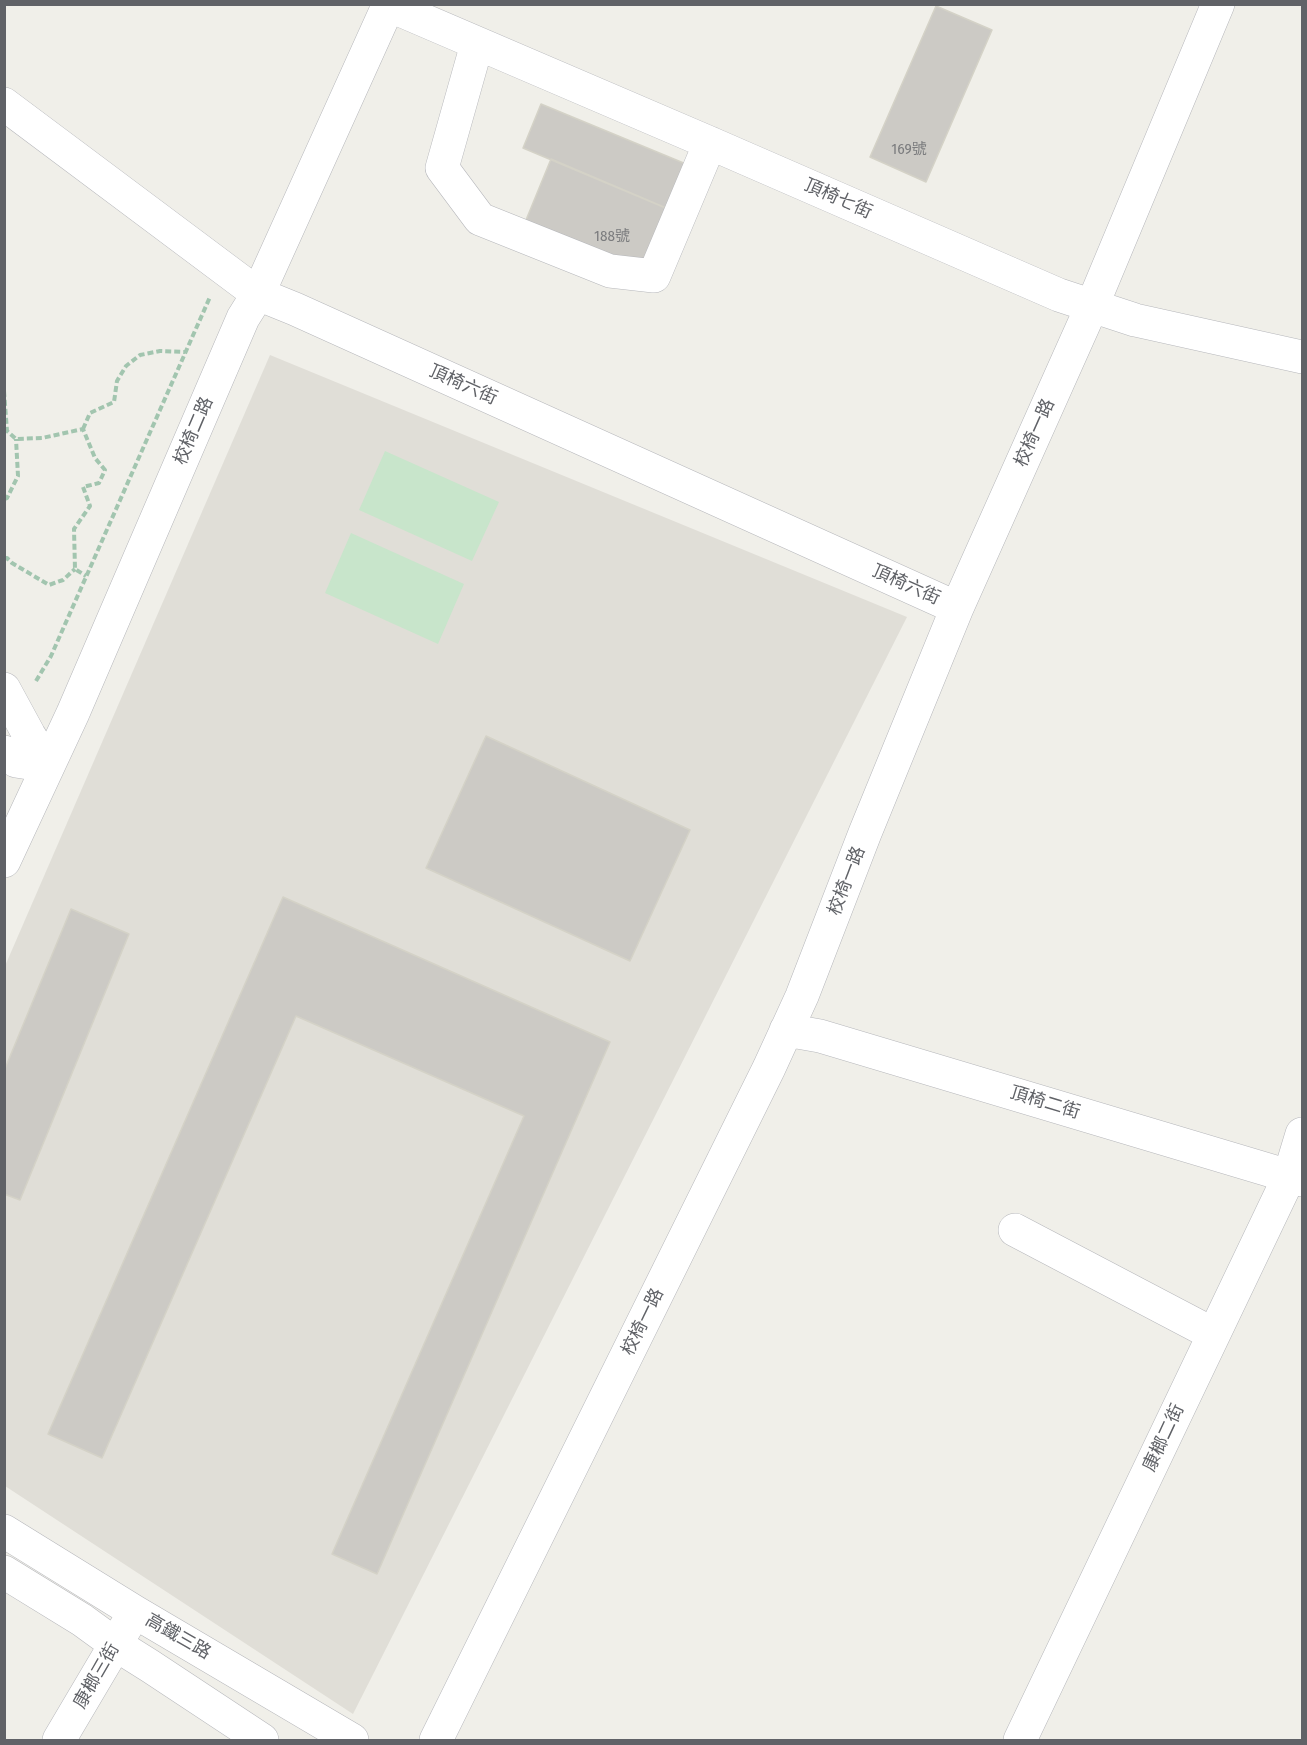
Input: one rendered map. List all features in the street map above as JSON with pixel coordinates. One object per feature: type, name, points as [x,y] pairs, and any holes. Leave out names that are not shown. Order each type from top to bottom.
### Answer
[{"type":"street","name":"校椅一路","points":[[436,1740],[748,1111],[802,996],[957,608],[1092,306],[1218,4]]},
{"type":"street","name":"頂椅七街","points":[[388,5],[1048,291],[1135,321],[1302,357]]},
{"type":"street","name":"校椅二路","points":[[4,861],[78,702],[243,318],[258,294],[388,5]]},
{"type":"street","points":[[477,44],[442,168],[480,219],[610,271],[654,276],[710,143]]},
{"type":"street","name":"頂椅六街","points":[[4,104],[258,294],[957,608]]},
{"type":"street","points":[[4,689],[48,766]]},
{"type":"street","points":[[4,752],[16,761],[48,766]]},
{"type":"street","name":"頂椅二街","points":[[786,1030],[819,1036],[1296,1178]]},
{"type":"street","name":"康榔二街","points":[[1020,1740],[1213,1334],[1296,1178],[1302,1134]]},
{"type":"street","points":[[1015,1230],[1213,1334]]},
{"type":"street","name":"高鐵三路","points":[[4,1531],[135,1612],[352,1740]]},
{"type":"street","points":[[4,1572],[82,1620],[262,1740]]},
{"type":"street","name":"康榔三街","points":[[60,1740],[135,1612]]},
{"type":"path","points":[[36,681],[51,656],[212,294]]},
{"type":"path","points":[[4,559],[7,558],[49,585],[63,580],[75,569],[74,529],[90,506],[83,487],[99,483],[105,470],[95,458],[83,429],[90,413],[114,402],[117,381],[126,366],[140,355],[160,351],[186,352]]},
{"type":"path","points":[[4,391],[6,431],[16,439],[42,438],[83,429]]},
{"type":"path","points":[[4,499],[7,498],[18,476],[16,439]]},
{"type":"path","points":[[75,569],[86,576]]},
{"type":"shaded area","points":[[270,355],[907,617],[353,1714],[5,1486],[5,966]]},
{"type":"green space","points":[[385,451],[499,502],[472,561],[359,510]]},
{"type":"green space","points":[[351,533],[464,584],[438,644],[325,593]]},
{"type":"building","points":[[936,6],[992,30],[926,182],[870,157]]},
{"type":"building","points":[[541,104],[686,164],[668,209],[523,148]]},
{"type":"building","points":[[551,159],[678,213],[652,274],[526,220]]},
{"type":"building","points":[[486,736],[690,830],[630,961],[426,868]]},
{"type":"building","points":[[283,897],[610,1042],[377,1574],[332,1554],[524,1116],[296,1016],[102,1458],[48,1434]]},
{"type":"building","points":[[71,909],[129,934],[20,1200],[4,1194],[4,1071]]}]
